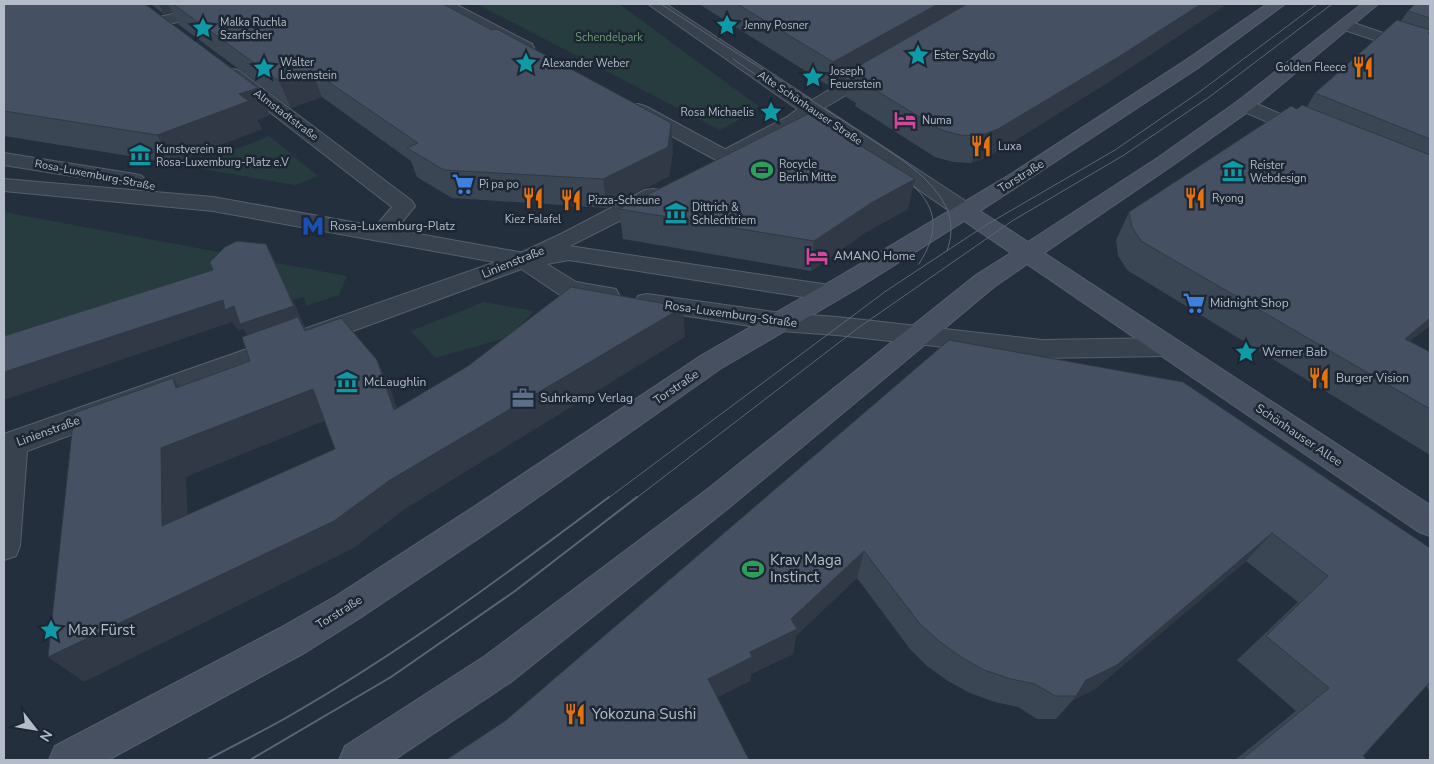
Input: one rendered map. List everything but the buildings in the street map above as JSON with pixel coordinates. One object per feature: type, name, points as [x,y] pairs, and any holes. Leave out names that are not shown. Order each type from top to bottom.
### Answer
[{"type":"main road","name":"Torstraße","points":[[69,760],[293,640],[348,607],[484,518],[712,362],[1018,178],[1176,75],[1277,4]]},
{"type":"main road","points":[[359,760],[498,669],[720,497],[917,335],[985,282],[1166,161],[1245,105],[1371,4]]},
{"type":"main road","name":"Schönhauser Allee","points":[[965,211],[1430,522]]},
{"type":"street","points":[[180,35],[156,17],[235,4]]},
{"type":"street","points":[[444,4],[544,59]]},
{"type":"street","name":"Alte Schönhauser Straße","points":[[656,4],[810,108],[922,180],[965,211]]},
{"type":"street","points":[[1345,25],[1430,54]]},
{"type":"street","points":[[622,101],[717,161],[794,121],[810,108],[892,61]]},
{"type":"street","name":"Almstadtstraße","points":[[219,64],[404,206],[381,233]]},
{"type":"street","points":[[1245,105],[1325,140]]},
{"type":"street","name":"Rosa-Luxemburg-Straße","points":[[4,159],[143,182],[213,204]]},
{"type":"street","name":"Rosa-Luxemburg-Straße","points":[[4,184],[213,204],[524,260],[570,252],[755,283],[829,293]]},
{"type":"street","name":"Linienstraße","points":[[9,445],[524,260],[571,238],[666,188]]},
{"type":"street","name":"Rosa-Luxemburg-Straße","points":[[524,260],[569,289],[686,309],[781,322],[917,335]]},
{"type":"street","points":[[917,335],[1055,350],[1167,347]]},
{"type":"street","points":[[4,546],[9,445]]},
{"type":"green space","name":"Schendelpark","points":[[477,4],[619,4],[761,108],[720,130]]},
{"type":"green space","points":[[269,136],[318,176],[295,185],[191,167]]},
{"type":"green space","points":[[4,212],[347,276],[339,295],[306,306],[304,297],[292,300],[276,263],[4,363]]},
{"type":"green space","points":[[484,302],[534,311],[509,337],[435,358],[411,331]]},
{"type":"tram line","points":[[661,4],[894,154],[918,173],[939,195],[948,212],[951,229],[947,251]]},
{"type":"tram line","points":[[947,251],[986,225],[1115,150],[1198,93],[1317,4]]},
{"type":"tram line","points":[[635,499],[858,328],[1012,221],[1124,155],[1208,98],[1332,4]]},
{"type":"tram line","points":[[733,59],[867,151]]},
{"type":"tram line","points":[[904,177],[924,197],[932,217],[931,239],[919,264]]},
{"type":"tram line","points":[[607,499],[886,291],[947,251]]},
{"type":"tram line","points":[[207,760],[284,719],[368,668],[490,585],[609,497]]},
{"type":"tram line","points":[[250,760],[391,677],[515,591],[637,497]]},
{"type":"place","name":"Jenny Posner","points":[[727,25]]},
{"type":"place","name":"Malka Ruchla Szarfscher","points":[[203,28]]},
{"type":"place","name":"Ester Szydlo","points":[[918,55]]},
{"type":"place","name":"Alexander Weber","points":[[526,63]]},
{"type":"place","name":"Golden Fleece","points":[[1363,67]]},
{"type":"place","name":"Walter Löwenstein","points":[[264,68]]},
{"type":"place","name":"Joseph Feuerstein","points":[[813,77]]},
{"type":"place","name":"Rosa Michaelis","points":[[771,112]]},
{"type":"place","name":"Numa","points":[[905,120]]},
{"type":"place","name":"Luxa","points":[[981,146]]},
{"type":"place","name":"Kunstverein am Rosa-Luxemburg-Platz e.V","points":[[140,155]]},
{"type":"place","name":"Rocycle Berlin Mitte","points":[[762,170]]},
{"type":"place","name":"Reister Webdesign","points":[[1233,171]]},
{"type":"place","name":"Pi pa po","points":[[463,184]]},
{"type":"place","name":"Kiez Falafel","points":[[533,198]]},
{"type":"place","name":"Ryong","points":[[1195,198]]},
{"type":"place","name":"Pizza-Scheune","points":[[571,200]]},
{"type":"place","name":"Dittrich & Schlechtriem","points":[[676,213]]},
{"type":"place","name":"Rosa-Luxemburg-Platz","points":[[313,226]]},
{"type":"place","name":"AMANO Home","points":[[817,256]]},
{"type":"place","name":"Midnight Shop","points":[[1194,303]]},
{"type":"place","name":"Werner Bab","points":[[1246,352]]},
{"type":"place","name":"Burger Vision","points":[[1319,378]]},
{"type":"place","name":"McLaughlin","points":[[347,382]]},
{"type":"place","name":"Suhrkamp Verlag","points":[[523,398]]},
{"type":"place","name":"Krav Maga Instinct","points":[[753,569]]},
{"type":"place","name":"Max Fürst","points":[[51,630]]},
{"type":"place","name":"Yokozuna Sushi","points":[[575,714]]}]
